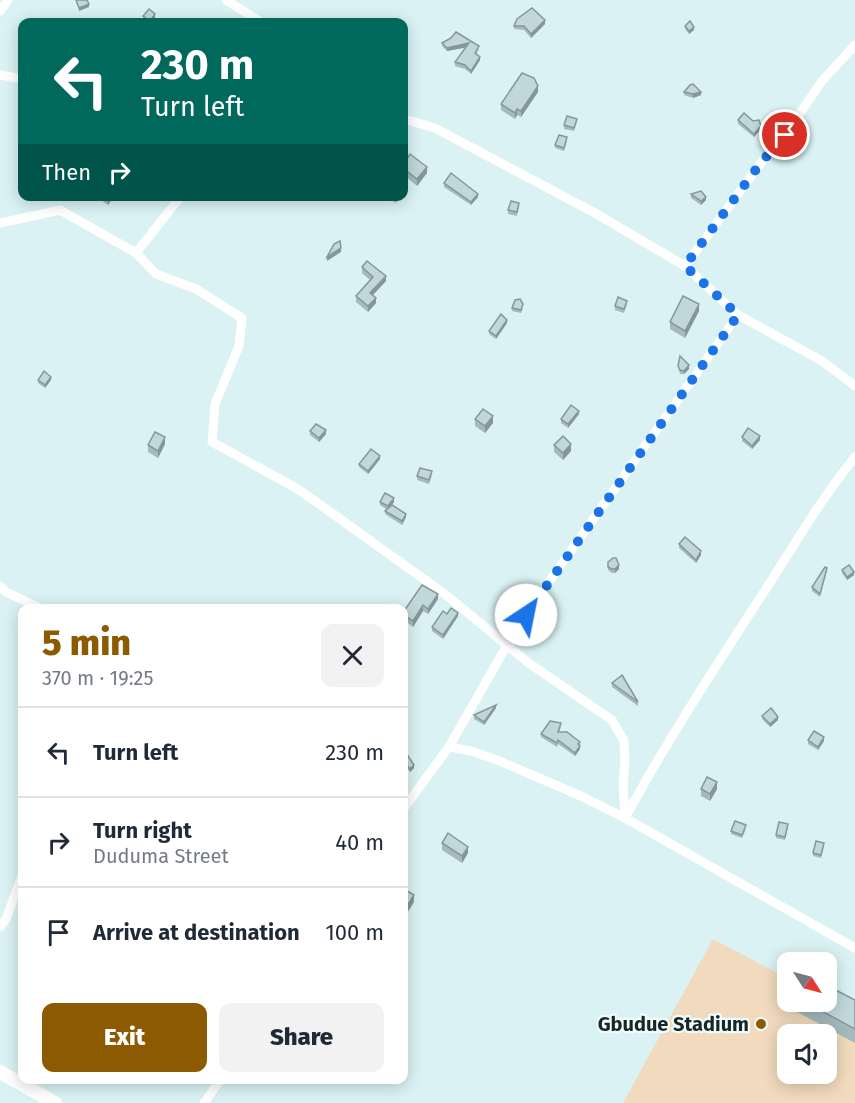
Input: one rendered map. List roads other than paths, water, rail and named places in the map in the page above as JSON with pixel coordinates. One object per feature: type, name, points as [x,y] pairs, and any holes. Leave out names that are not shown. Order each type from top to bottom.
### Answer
[{"type":"street","points":[[0,11],[8,0]]},
{"type":"street","points":[[226,0],[255,18]]},
{"type":"street","points":[[685,266],[760,164],[785,135],[822,81],[855,45]]},
{"type":"street","points":[[0,75],[18,78]]},
{"type":"street","points":[[408,120],[435,128],[528,176],[685,266],[738,315],[822,361],[855,386]]},
{"type":"street","points":[[136,254],[177,201]]},
{"type":"street","points":[[0,223],[60,210],[136,254],[156,274],[196,289],[242,318],[239,346],[215,404],[212,442],[305,494],[446,595],[530,664],[612,720],[624,741],[625,762],[622,784],[625,818]]},
{"type":"street","points":[[408,802],[448,747],[507,645],[542,591],[738,315]]},
{"type":"street","points":[[625,818],[668,741],[714,667],[830,489],[855,457]]},
{"type":"street","points":[[0,586],[6,592],[31,604]]},
{"type":"street","points":[[448,747],[471,751],[497,760],[581,796],[625,818],[706,866],[855,948]]},
{"type":"street","points":[[0,927],[6,919],[18,887]]},
{"type":"street","points":[[0,1072],[18,1082]]},
{"type":"street","points":[[21,1084],[55,1103]]},
{"type":"street","points":[[204,1103],[217,1084]]},
{"type":"place","name":"Gbudue Stadium","points":[[761,1024]]}]
